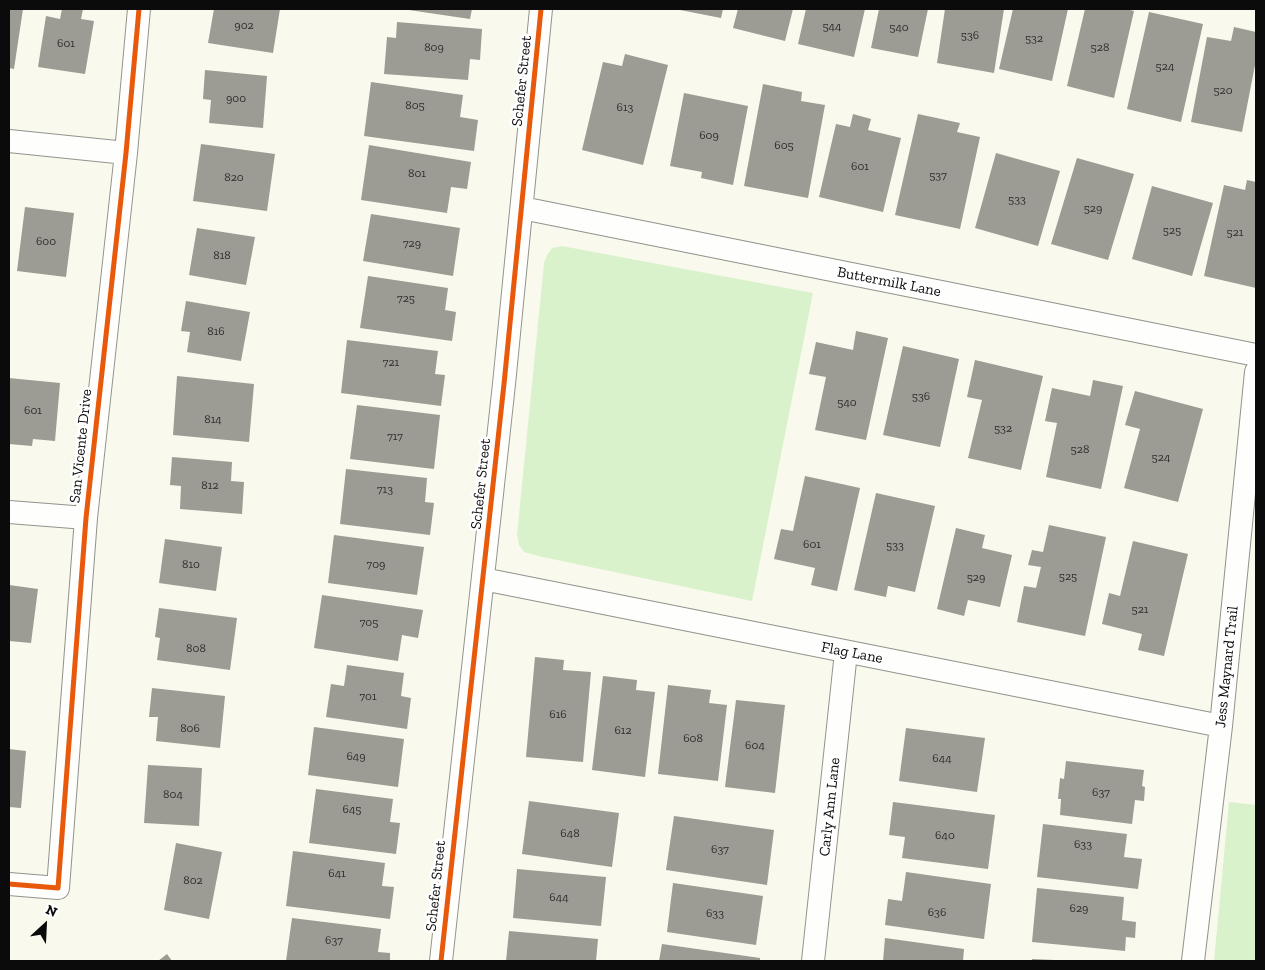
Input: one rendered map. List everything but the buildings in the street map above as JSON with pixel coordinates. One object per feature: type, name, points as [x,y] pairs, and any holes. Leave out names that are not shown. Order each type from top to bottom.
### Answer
[{"type":"street","name":"San Vicente Drive","points":[[9,884],[58,888],[86,518],[126,153],[139,9]]},
{"type":"street","name":"Schefer Street","points":[[441,961],[522,208],[541,9]]},
{"type":"street","points":[[9,141],[126,153]]},
{"type":"street","name":"Buttermilk Lane","points":[[522,208],[1256,355]]},
{"type":"street","name":"Jess Maynard Trail","points":[[1193,961],[1221,726],[1256,372]]},
{"type":"street","points":[[9,512],[86,518]]},
{"type":"street","name":"Flag Lane","points":[[482,579],[1221,726]]},
{"type":"street","name":"Carly Ann Lane","points":[[814,961],[846,652]]},
{"type":"green space","points":[[562,246],[813,293],[752,601],[538,556],[524,552],[519,545],[517,535],[544,263],[552,248]]},
{"type":"green space","points":[[1229,802],[1256,805],[1256,961],[1214,961]]},
{"type":"cycle path","points":[[9,884],[58,888],[86,518],[126,153],[139,9]]},
{"type":"cycle path","points":[[441,961],[504,384],[541,9]]}]
